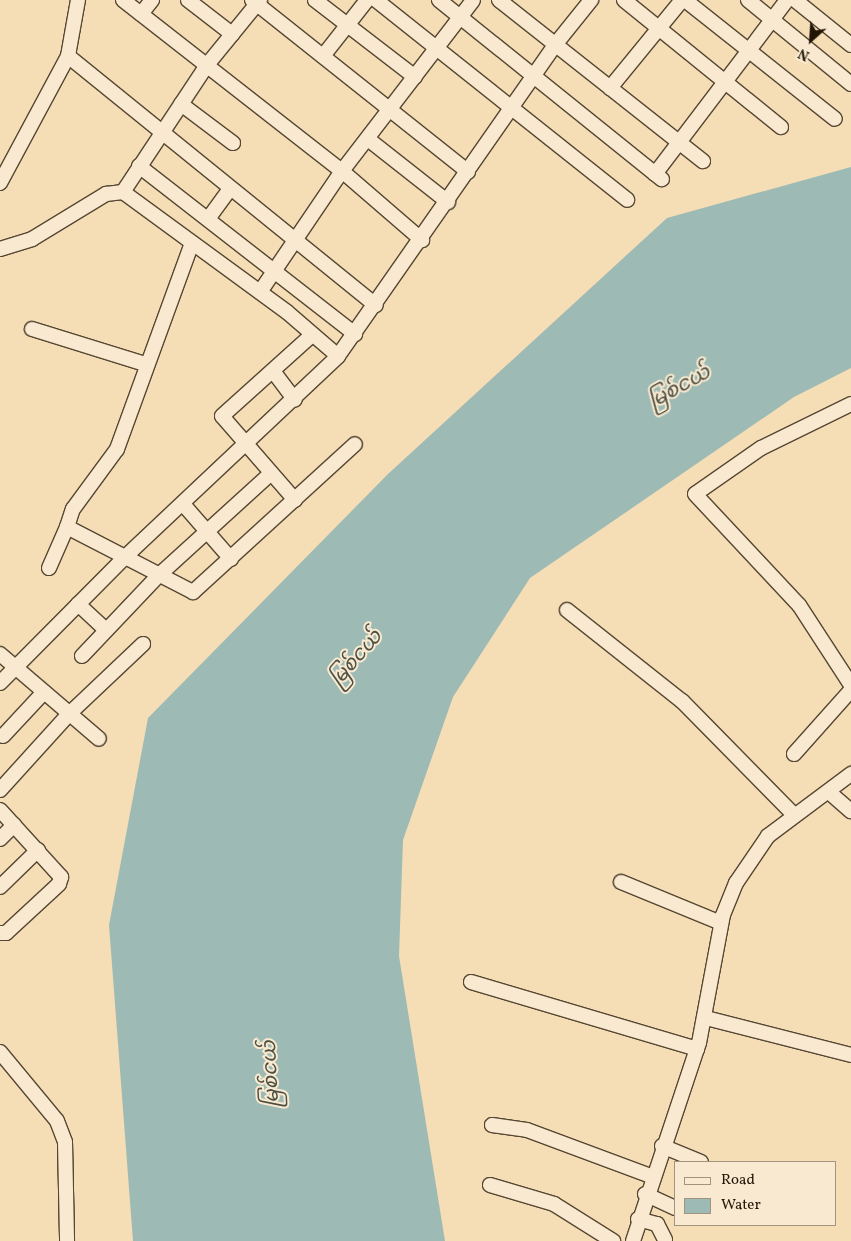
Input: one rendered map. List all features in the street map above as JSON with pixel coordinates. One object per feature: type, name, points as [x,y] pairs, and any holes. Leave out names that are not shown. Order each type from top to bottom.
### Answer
[{"type":"street","points":[[0,183],[68,56],[78,0]]},
{"type":"street","points":[[123,0],[342,171],[422,240]]},
{"type":"street","points":[[141,14],[152,0]]},
{"type":"street","points":[[188,0],[232,34]]},
{"type":"street","points":[[315,0],[415,77]]},
{"type":"street","points":[[323,56],[367,0]]},
{"type":"street","points":[[376,0],[627,200]]},
{"type":"street","points":[[439,0],[534,74],[658,176],[680,143],[751,52],[787,0]]},
{"type":"street","points":[[260,292],[342,171],[473,0]]},
{"type":"street","points":[[499,0],[703,161]]},
{"type":"street","points":[[0,683],[125,556],[295,400],[338,356],[422,240],[534,74],[591,0]]},
{"type":"street","points":[[624,0],[781,127]]},
{"type":"street","points":[[610,88],[683,0],[835,120]]},
{"type":"street","points":[[748,0],[774,19],[851,84]]},
{"type":"street","points":[[795,0],[851,45]]},
{"type":"street","points":[[124,192],[180,104],[256,1],[468,172]]},
{"type":"street","points":[[68,56],[161,134],[376,305]]},
{"type":"street","points":[[180,104],[233,143]]},
{"type":"street","points":[[368,139],[448,202]]},
{"type":"street","points":[[139,166],[355,334]]},
{"type":"street","points":[[208,219],[230,189]]},
{"type":"street","points":[[0,249],[32,239],[106,194],[124,192],[260,292],[338,356]]},
{"type":"street","points":[[49,568],[67,527],[72,509],[117,449],[145,364],[192,243]]},
{"type":"street","points":[[32,329],[145,364]]},
{"type":"street","points":[[295,500],[244,447],[222,416],[312,335]]},
{"type":"street","points":[[273,371],[295,400]]},
{"type":"street","points":[[851,404],[761,448],[695,494],[799,605],[851,685]]},
{"type":"street","points":[[67,527],[125,556],[191,593],[231,559],[354,444]]},
{"type":"street","points":[[82,656],[158,576],[206,530],[270,474]]},
{"type":"street","points":[[182,504],[231,559]]},
{"type":"street","points":[[78,604],[106,630]]},
{"type":"street","points":[[567,610],[682,701],[793,814]]},
{"type":"street","points":[[0,790],[70,714],[143,644]]},
{"type":"street","points":[[0,654],[99,739]]},
{"type":"street","points":[[794,754],[851,690]]},
{"type":"street","points":[[3,736],[44,692]]},
{"type":"street","points":[[632,1241],[645,1194],[697,1049],[706,1018],[721,923],[751,857],[793,814],[830,793],[851,774]]},
{"type":"street","points":[[830,793],[851,811]]},
{"type":"street","points":[[0,810],[58,871],[60,881],[6,934],[0,933]]},
{"type":"street","points":[[0,839],[14,825]]},
{"type":"street","points":[[0,887],[38,850]]},
{"type":"street","points":[[621,882],[721,923]]},
{"type":"street","points":[[471,982],[697,1049]]},
{"type":"street","points":[[706,1018],[851,1055]]},
{"type":"street","points":[[0,1052],[57,1121],[65,1142],[67,1241]]},
{"type":"street","points":[[492,1125],[527,1130],[651,1176]]},
{"type":"street","points":[[662,1146],[699,1161]]},
{"type":"street","points":[[490,1185],[554,1204],[613,1241]]},
{"type":"street","points":[[645,1194],[674,1208]]},
{"type":"street","points":[[638,1219],[656,1224],[666,1240]]},
{"type":"water","name":"မြစ်ငယ်","points":[[851,167],[851,368],[794,397],[530,578],[453,697],[403,840],[399,956],[445,1241],[133,1241],[109,925],[148,718],[388,474],[667,218]]}]
